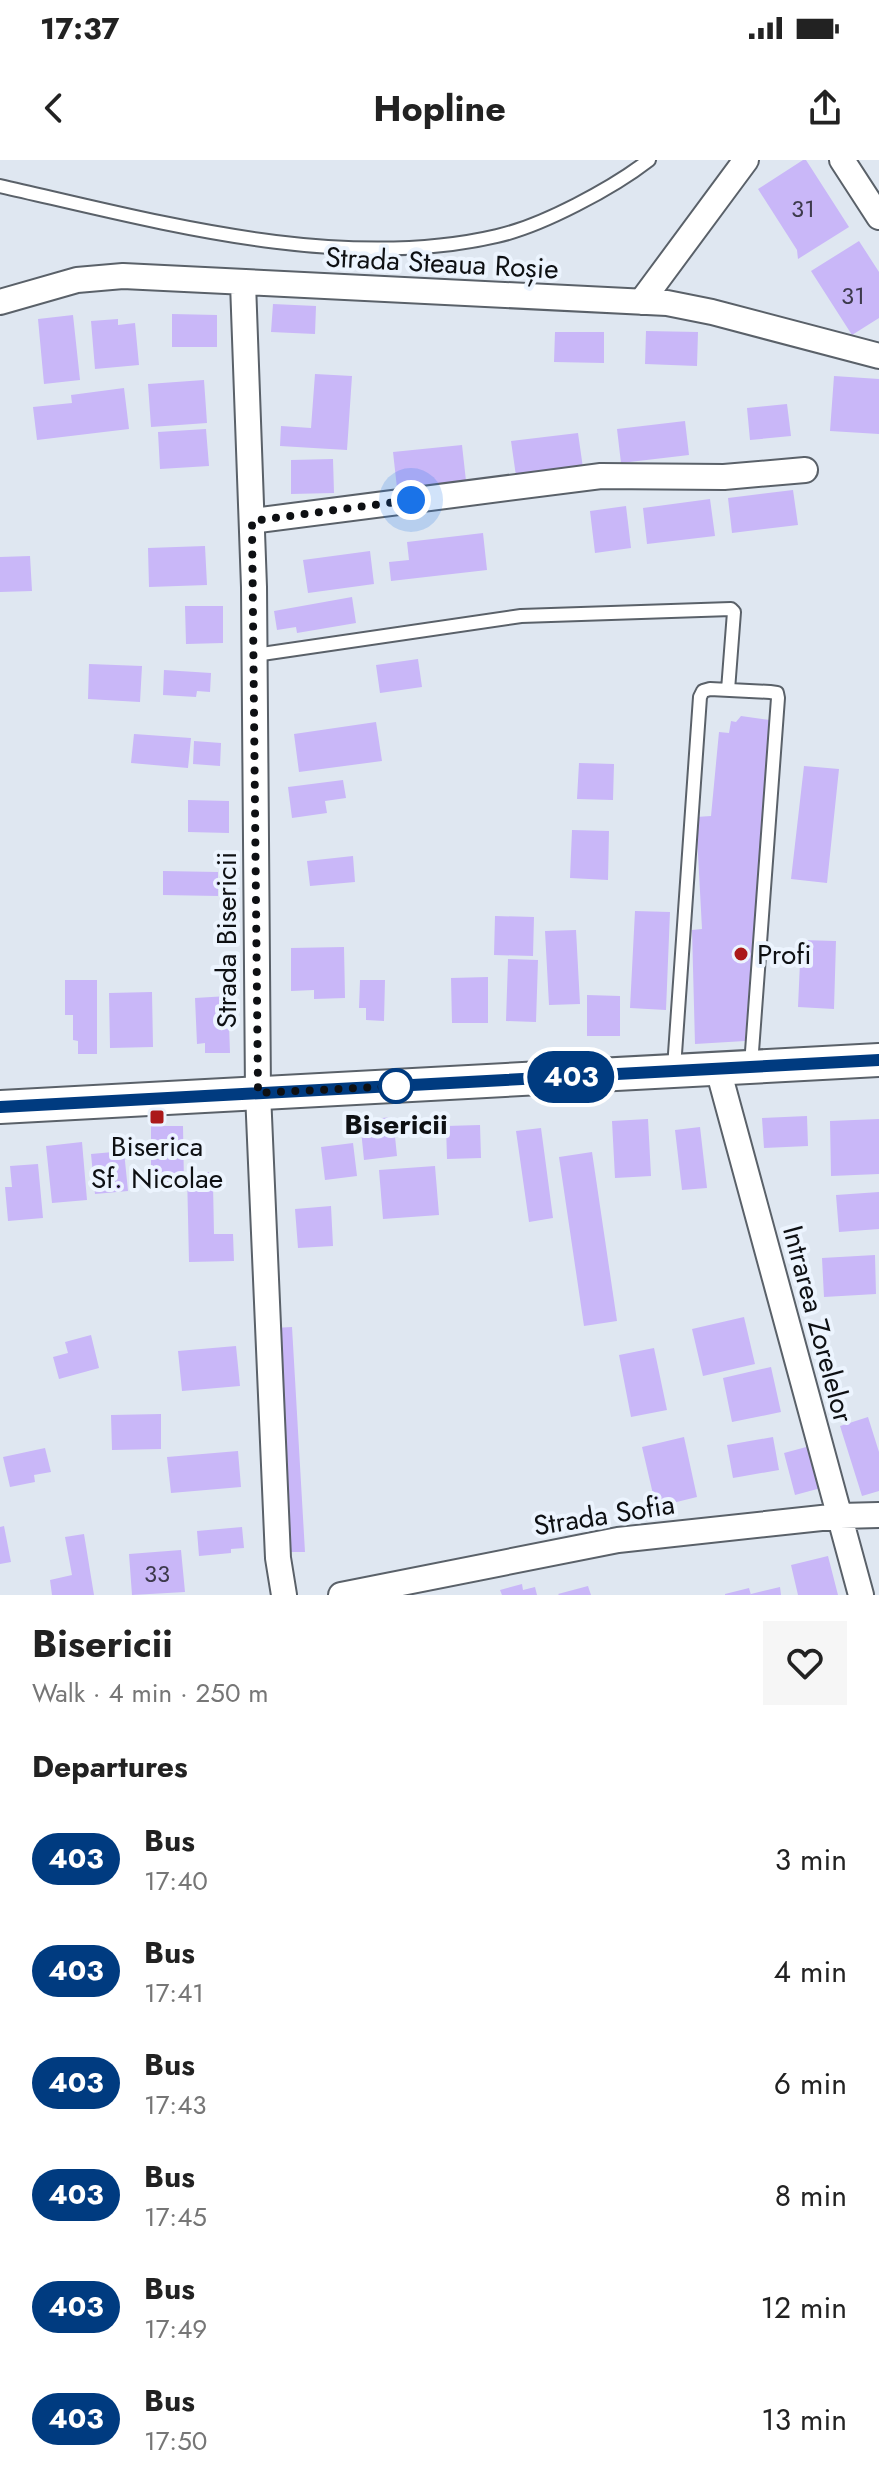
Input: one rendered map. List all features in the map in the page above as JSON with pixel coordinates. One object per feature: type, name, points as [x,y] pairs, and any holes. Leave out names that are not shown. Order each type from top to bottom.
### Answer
[{"type":"main road","points":[[0,1107],[879,1060]]},
{"type":"street","points":[[641,302],[746,160]]},
{"type":"street","points":[[842,160],[879,217]]},
{"type":"street","name":"Strada Steaua Roșie","points":[[0,302],[77,280],[123,276],[667,303],[879,356]]},
{"type":"street","name":"Strada Bisericii","points":[[243,283],[255,655],[258,1093],[278,1558],[284,1595]]},
{"type":"street","points":[[252,521],[601,476],[724,477],[805,470]]},
{"type":"street","name":"Intrarea Zorelelor","points":[[718,1069],[861,1595]]},
{"type":"street","name":"Strada Sofia","points":[[341,1595],[576,1547],[840,1516],[879,1515]]},
{"type":"lane","points":[[0,186],[216,233],[375,249],[433,247],[500,236],[559,213],[649,160]]},
{"type":"lane","points":[[255,655],[521,616],[731,609],[734,612],[728,690]]},
{"type":"lane","points":[[674,1071],[700,697],[703,691],[710,689],[770,692],[777,693],[778,698],[751,1067]]},
{"type":"building","points":[[806,160],[849,227],[798,259],[797,250],[758,189]]},
{"type":"building","points":[[859,241],[879,272],[879,318],[852,335],[811,271]]},
{"type":"building","points":[[273,304],[316,306],[315,334],[271,332]]},
{"type":"building","points":[[172,314],[217,315],[217,347],[172,347]]},
{"type":"building","points":[[73,315],[80,380],[44,384],[38,319]]},
{"type":"building","points":[[118,319],[118,325],[135,323],[139,365],[95,369],[91,321]]},
{"type":"building","points":[[646,331],[698,332],[697,366],[645,364]]},
{"type":"building","points":[[555,332],[604,332],[604,363],[554,362]]},
{"type":"building","points":[[315,374],[352,376],[347,450],[280,446],[281,426],[311,428]]},
{"type":"building","points":[[834,376],[879,379],[879,434],[830,431]]},
{"type":"building","points":[[204,380],[207,423],[151,427],[148,384]]},
{"type":"building","points":[[124,388],[129,429],[37,440],[33,407],[72,403],[71,395]]},
{"type":"building","points":[[787,404],[791,436],[750,440],[747,408]]},
{"type":"building","points":[[685,421],[689,455],[621,463],[617,429]]},
{"type":"building","points":[[206,429],[209,466],[160,469],[158,432]]},
{"type":"building","points":[[578,433],[583,468],[516,476],[511,441]]},
{"type":"building","points":[[462,445],[466,481],[397,488],[393,452]]},
{"type":"building","points":[[333,459],[334,493],[291,494],[291,460]]},
{"type":"building","points":[[793,490],[798,525],[732,533],[728,498]]},
{"type":"building","points":[[710,499],[715,536],[647,544],[643,508]]},
{"type":"building","points":[[626,506],[631,548],[595,553],[590,511]]},
{"type":"building","points":[[483,533],[487,570],[391,581],[389,562],[409,560],[407,542]]},
{"type":"building","points":[[205,546],[207,585],[149,587],[148,548]]},
{"type":"building","points":[[370,551],[374,584],[308,593],[303,560]]},
{"type":"building","points":[[30,556],[32,591],[0,592],[0,557]]},
{"type":"building","points":[[352,597],[356,623],[297,633],[296,627],[277,630],[274,611]]},
{"type":"building","points":[[185,606],[223,606],[223,643],[186,644]]},
{"type":"building","points":[[418,659],[422,687],[380,693],[376,665]]},
{"type":"building","points":[[89,664],[142,666],[140,702],[88,699]]},
{"type":"building","points":[[164,670],[211,673],[210,692],[197,691],[196,697],[163,695]]},
{"type":"building","points":[[741,716],[770,720],[745,1041],[695,1044],[692,930],[702,929],[696,817],[711,816],[719,732],[729,733],[731,721],[736,722]]},
{"type":"building","points":[[376,722],[382,761],[299,772],[294,734]]},
{"type":"building","points":[[134,734],[191,738],[188,768],[131,763]]},
{"type":"building","points":[[194,741],[221,743],[220,766],[193,764]]},
{"type":"building","points":[[579,763],[614,764],[613,800],[577,799]]},
{"type":"building","points":[[804,766],[839,769],[827,883],[791,879]]},
{"type":"building","points":[[343,780],[346,798],[325,801],[327,813],[292,818],[288,787]]},
{"type":"building","points":[[188,800],[229,801],[229,833],[188,832]]},
{"type":"building","points":[[572,830],[609,831],[608,880],[570,878]]},
{"type":"building","points":[[353,856],[355,882],[310,886],[307,861]]},
{"type":"building","points":[[163,871],[218,872],[218,896],[163,895]]},
{"type":"building","points":[[635,911],[670,912],[666,1010],[630,1008]]},
{"type":"building","points":[[495,916],[534,917],[533,956],[494,955]]},
{"type":"building","points":[[576,930],[580,1004],[549,1005],[545,931]]},
{"type":"building","points":[[801,940],[836,941],[834,1009],[798,1007]]},
{"type":"building","points":[[344,947],[345,998],[314,999],[314,990],[291,991],[291,948]]},
{"type":"building","points":[[508,959],[538,960],[536,1022],[506,1021]]},
{"type":"building","points":[[488,977],[488,1023],[452,1023],[451,978]]},
{"type":"building","points":[[65,980],[97,980],[97,1054],[78,1054],[78,1041],[73,1040],[73,1015],[65,1015]]},
{"type":"building","points":[[360,980],[385,980],[384,1021],[366,1020],[366,1008],[359,1008]]},
{"type":"building","points":[[152,992],[153,1047],[110,1048],[109,993]]},
{"type":"building","points":[[587,995],[620,996],[620,1036],[587,1036]]},
{"type":"building","points":[[228,996],[230,1053],[205,1053],[205,1043],[197,1044],[195,998]]},
{"type":"building","points":[[807,1116],[808,1146],[764,1148],[762,1118]]},
{"type":"building","points":[[393,1117],[397,1156],[364,1160],[360,1120]]},
{"type":"building","points":[[648,1119],[651,1176],[615,1178],[612,1121]]},
{"type":"building","points":[[879,1119],[879,1174],[831,1176],[830,1121]]},
{"type":"building","points":[[480,1125],[481,1158],[447,1159],[446,1126]]},
{"type":"building","points":[[151,1126],[183,1126],[184,1184],[151,1184]]},
{"type":"building","points":[[700,1127],[707,1188],[682,1190],[675,1130]]},
{"type":"building","points":[[541,1128],[553,1218],[529,1222],[516,1131]]},
{"type":"building","points":[[82,1142],[87,1200],[52,1203],[46,1146]]},
{"type":"building","points":[[353,1143],[357,1176],[325,1180],[321,1147]]},
{"type":"building","points":[[124,1151],[128,1191],[95,1194],[91,1154]]},
{"type":"building","points":[[592,1152],[617,1321],[584,1326],[559,1157]]},
{"type":"building","points":[[38,1164],[43,1218],[8,1221],[5,1187],[12,1187],[10,1166]]},
{"type":"building","points":[[435,1166],[439,1215],[383,1219],[379,1170]]},
{"type":"building","points":[[187,1172],[209,1172],[209,1184],[213,1184],[214,1234],[233,1234],[234,1261],[189,1262]]},
{"type":"building","points":[[879,1192],[879,1229],[839,1232],[836,1195]]},
{"type":"building","points":[[331,1206],[333,1246],[298,1248],[295,1209]]},
{"type":"building","points":[[875,1255],[876,1294],[824,1297],[822,1258]]},
{"type":"building","points":[[744,1317],[755,1364],[703,1376],[692,1329]]},
{"type":"building","points":[[292,1327],[305,1552],[286,1552],[274,1328]]},
{"type":"building","points":[[91,1335],[99,1368],[59,1379],[53,1357],[68,1353],[65,1342]]},
{"type":"building","points":[[236,1346],[240,1386],[182,1391],[178,1351]]},
{"type":"building","points":[[654,1348],[667,1410],[631,1417],[619,1355]]},
{"type":"building","points":[[771,1367],[781,1412],[732,1422],[723,1378]]},
{"type":"building","points":[[161,1414],[161,1449],[112,1450],[111,1415]]},
{"type":"building","points":[[868,1417],[879,1452],[879,1491],[862,1496],[840,1426]]},
{"type":"building","points":[[684,1437],[697,1497],[656,1507],[642,1447]]},
{"type":"building","points":[[773,1437],[779,1470],[733,1478],[727,1445]]},
{"type":"building","points":[[810,1446],[821,1488],[795,1495],[784,1453]]},
{"type":"building","points":[[45,1448],[51,1472],[34,1475],[35,1482],[10,1487],[3,1457]]},
{"type":"building","points":[[238,1451],[241,1487],[171,1493],[167,1457]]},
{"type":"building","points":[[4,1526],[11,1562],[0,1564],[0,1527]]},
{"type":"building","points":[[242,1527],[244,1548],[231,1549],[231,1553],[199,1556],[197,1531]]},
{"type":"building","points":[[84,1534],[94,1595],[52,1595],[50,1580],[72,1575],[65,1537]]},
{"type":"building","points":[[181,1550],[185,1592],[132,1595],[129,1554]]},
{"type":"building","points":[[828,1556],[838,1595],[798,1595],[791,1565]]},
{"type":"building","points":[[522,1584],[523,1590],[535,1587],[537,1595],[502,1595],[500,1590]]},
{"type":"building","points":[[588,1586],[591,1595],[558,1594]]},
{"type":"building","points":[[780,1587],[781,1595],[751,1595],[751,1594]]},
{"type":"building","points":[[749,1588],[751,1595],[725,1595],[725,1594]]},
{"type":"bus line","name":"403","points":[[0,1107],[879,1060]]},
{"type":"place","name":"Profi","points":[[741,954]]},
{"type":"place","name":"Bisericii","points":[[396,1086]]},
{"type":"place","name":"Biserica Sf. Nicolae","points":[[157,1117]]},
{"type":"route","points":[[396,1086],[258,1093],[252,521],[411,500]]}]
